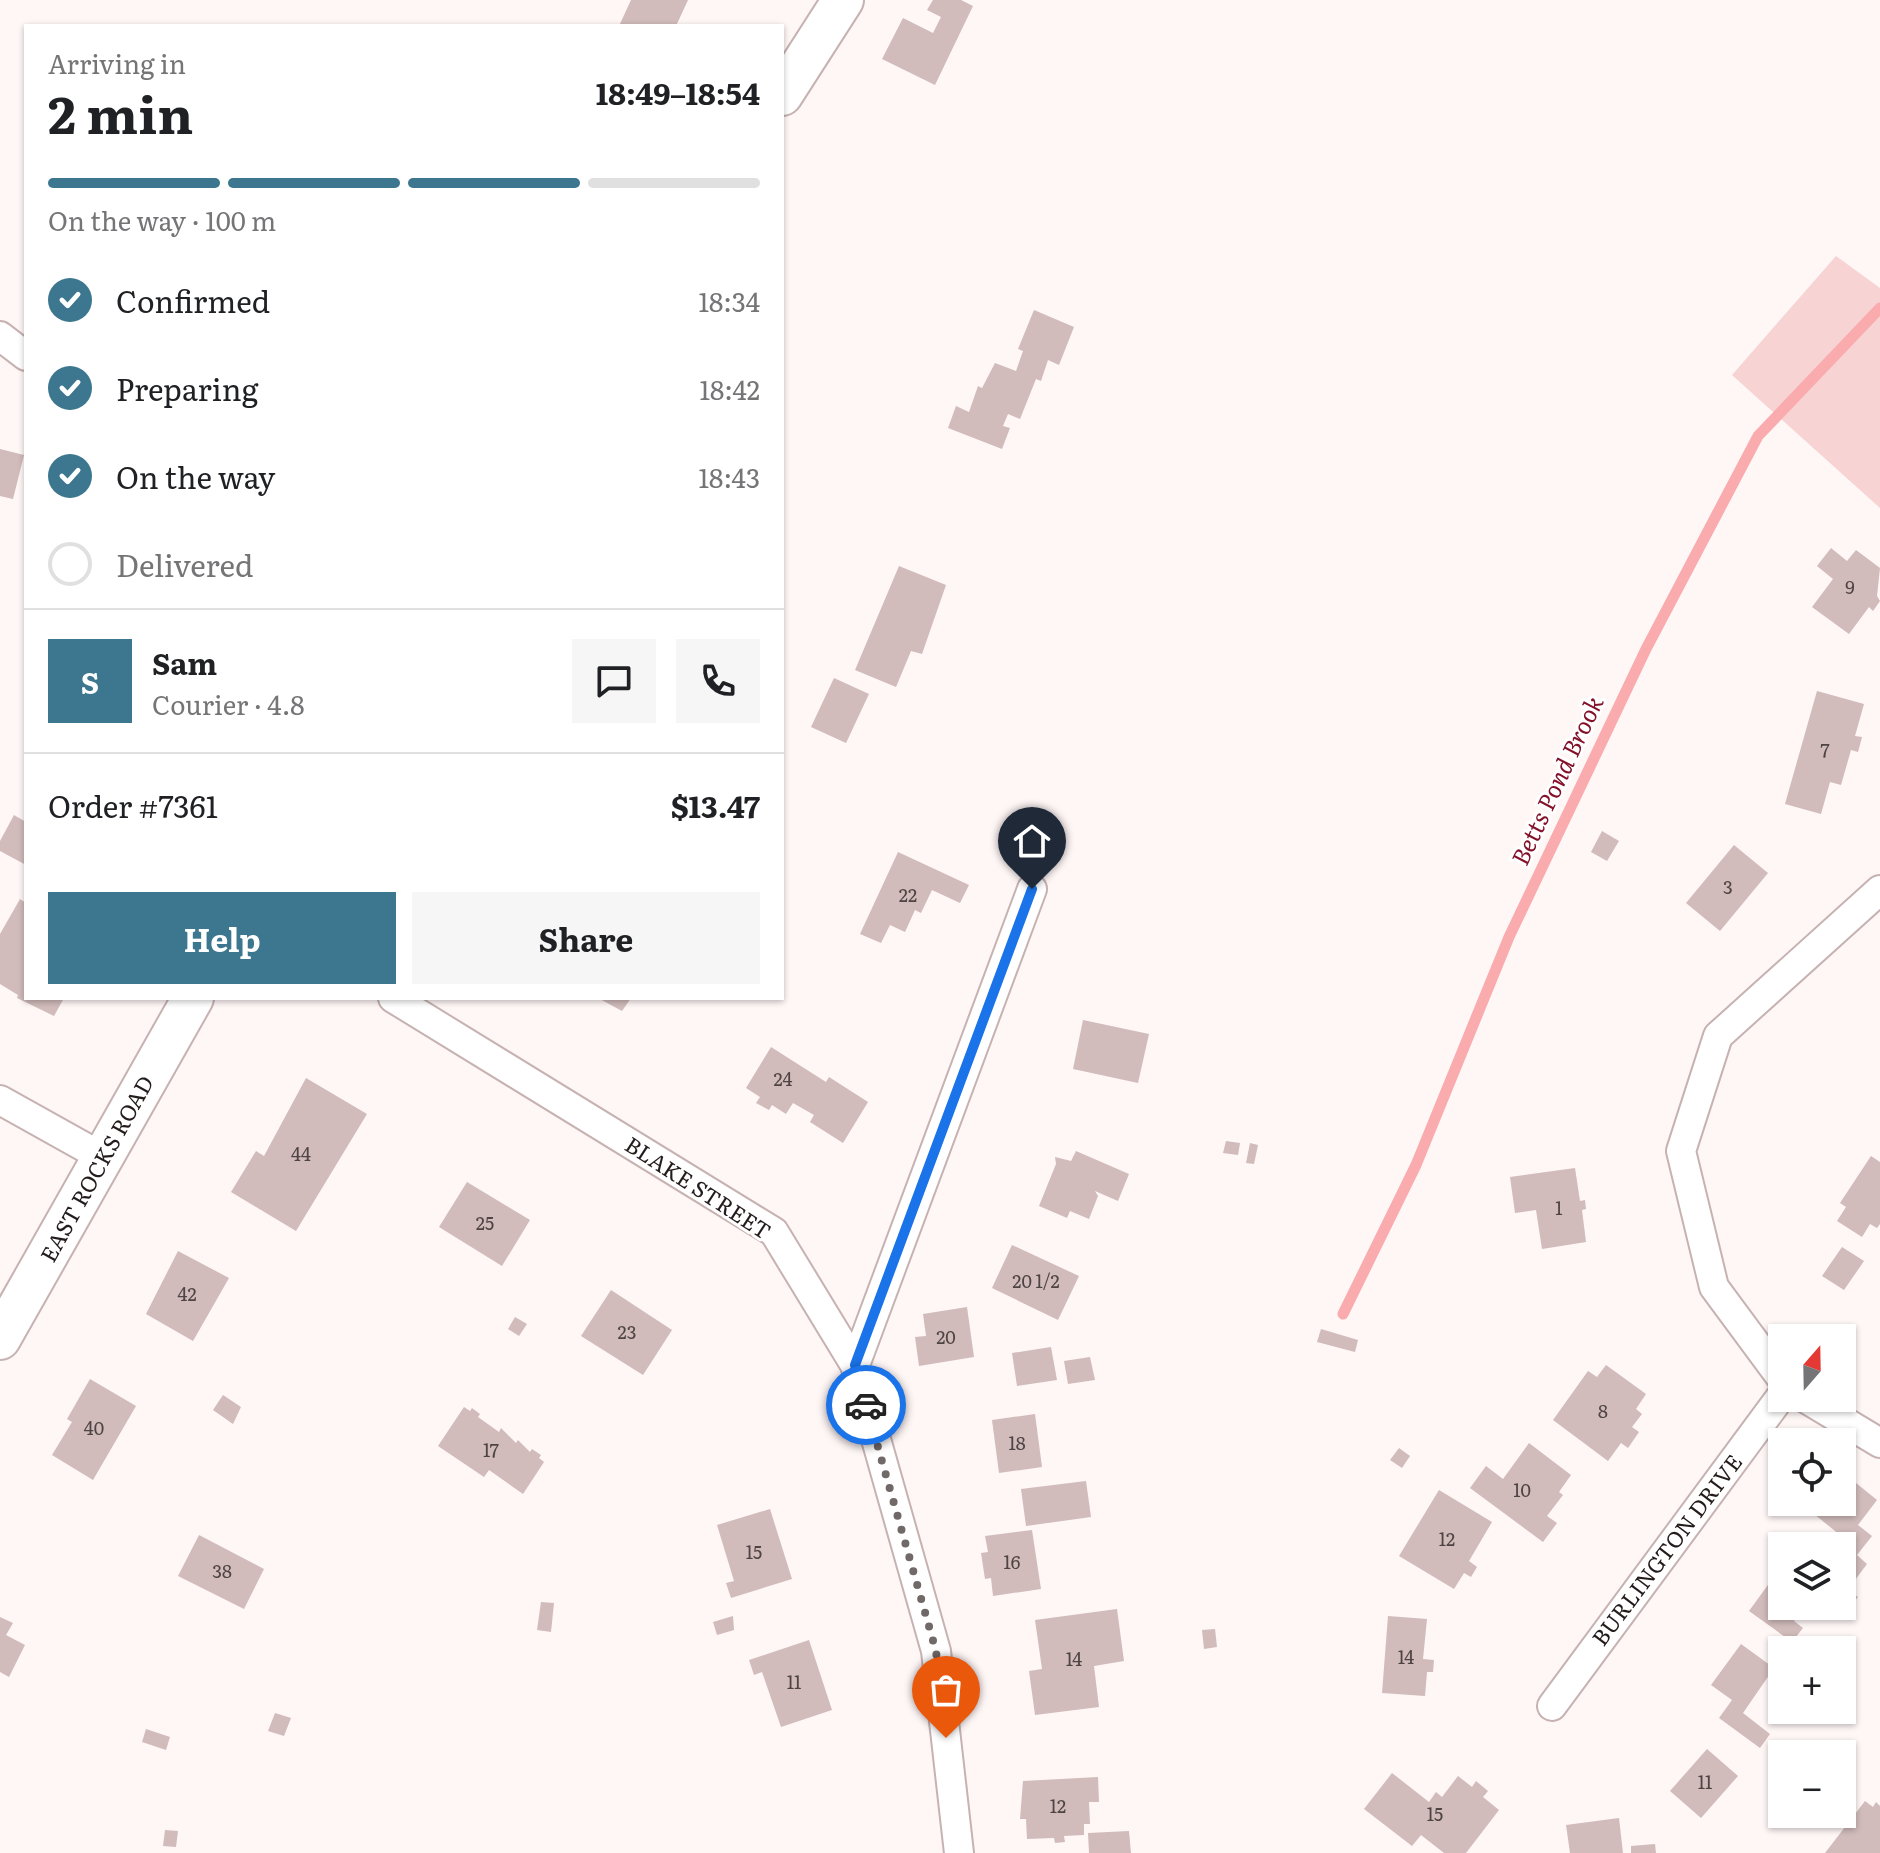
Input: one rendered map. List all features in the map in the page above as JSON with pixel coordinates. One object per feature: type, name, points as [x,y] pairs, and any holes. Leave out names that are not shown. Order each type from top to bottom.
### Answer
[{"type":"street","points":[[784,92],[843,0]]},
{"type":"street","points":[[0,336],[24,354]]},
{"type":"street","points":[[855,1365],[1032,889]]},
{"type":"street","points":[[1768,1360],[1714,1287],[1681,1151],[1718,1036],[1880,890]]},
{"type":"street","name":"EAST ROCKS ROAD","points":[[0,1339],[192,1000]]},
{"type":"street","name":"BLAKE STREET","points":[[396,1000],[774,1232],[855,1365],[936,1651],[959,1853]]},
{"type":"street","points":[[0,1100],[104,1158]]},
{"type":"street","name":"BURLINGTON DRIVE","points":[[1552,1706],[1769,1412]]},
{"type":"street","points":[[1828,1412],[1880,1443]]},
{"type":"shaded area","points":[[1836,256],[1880,288],[1880,508],[1732,375]]},
{"type":"building","points":[[631,0],[688,0],[677,24],[620,24]]},
{"type":"building","points":[[933,0],[961,0],[973,6],[935,85],[882,59],[903,18],[933,33],[941,17],[927,10]]},
{"type":"building","points":[[1034,310],[1074,327],[1059,365],[1048,360],[1041,381],[1036,379],[1020,419],[1008,414],[1003,426],[1010,428],[1002,449],[948,428],[956,406],[969,412],[978,386],[982,388],[995,363],[1016,371],[1023,351],[1018,349]]},
{"type":"building","points":[[0,449],[24,455],[13,499],[0,496]]},
{"type":"building","points":[[1831,548],[1847,561],[1856,550],[1880,568],[1877,596],[1880,601],[1873,611],[1869,607],[1849,634],[1812,607],[1833,579],[1817,566]]},
{"type":"building","points":[[899,566],[946,585],[922,654],[911,651],[896,687],[855,670]]},
{"type":"building","points":[[834,678],[869,694],[846,743],[811,727]]},
{"type":"building","points":[[1817,691],[1864,704],[1855,736],[1862,737],[1858,752],[1851,750],[1841,785],[1830,782],[1821,814],[1785,804]]},
{"type":"building","points":[[14,815],[24,821],[24,864],[0,851],[0,841]]},
{"type":"building","points":[[1602,831],[1619,841],[1607,861],[1591,852]]},
{"type":"building","points":[[1734,845],[1768,873],[1720,931],[1686,903]]},
{"type":"building","points":[[898,852],[969,885],[960,903],[932,890],[921,913],[915,910],[905,932],[890,925],[881,943],[860,934]]},
{"type":"building","points":[[20,899],[24,902],[24,1000],[63,1000],[54,1016],[17,998],[18,995],[0,984],[0,934]]},
{"type":"building","points":[[602,1000],[630,1000],[622,1011]]},
{"type":"building","points":[[1083,1020],[1149,1034],[1138,1083],[1073,1069]]},
{"type":"building","points":[[771,1047],[826,1082],[829,1077],[868,1102],[843,1143],[810,1122],[814,1115],[793,1103],[786,1114],[772,1105],[769,1110],[756,1103],[760,1097],[746,1088]]},
{"type":"building","points":[[306,1078],[367,1114],[296,1231],[231,1192],[256,1151],[264,1156]]},
{"type":"building","points":[[1226,1141],[1240,1143],[1238,1155],[1223,1153]]},
{"type":"building","points":[[1250,1143],[1258,1145],[1254,1164],[1246,1163]]},
{"type":"building","points":[[1076,1151],[1129,1174],[1118,1201],[1095,1191],[1098,1196],[1089,1219],[1070,1211],[1067,1218],[1039,1206],[1056,1164],[1055,1157],[1071,1161]]},
{"type":"building","points":[[1871,1156],[1880,1162],[1880,1224],[1877,1228],[1870,1224],[1862,1237],[1837,1221],[1846,1207],[1840,1203]]},
{"type":"building","points":[[1575,1168],[1580,1201],[1585,1200],[1586,1209],[1582,1210],[1586,1242],[1542,1249],[1536,1210],[1515,1213],[1510,1177]]},
{"type":"building","points":[[467,1182],[530,1220],[502,1266],[439,1227]]},
{"type":"building","points":[[1012,1245],[1079,1276],[1058,1320],[992,1288]]},
{"type":"building","points":[[1842,1247],[1864,1261],[1844,1290],[1822,1276]]},
{"type":"building","points":[[178,1251],[229,1278],[193,1341],[146,1314]]},
{"type":"building","points":[[611,1290],[672,1330],[643,1375],[581,1336]]},
{"type":"building","points":[[967,1307],[974,1357],[919,1366],[915,1337],[926,1336],[923,1314]]},
{"type":"building","points":[[515,1317],[527,1324],[519,1336],[508,1329]]},
{"type":"building","points":[[1321,1329],[1358,1340],[1355,1352],[1317,1342]]},
{"type":"building","points":[[1051,1347],[1057,1380],[1017,1386],[1012,1353]]},
{"type":"building","points":[[1090,1357],[1095,1380],[1068,1384],[1064,1361]]},
{"type":"building","points":[[1606,1365],[1646,1394],[1636,1409],[1642,1414],[1632,1427],[1639,1432],[1628,1448],[1621,1443],[1608,1461],[1553,1420],[1588,1371],[1597,1377]]},
{"type":"building","points":[[90,1379],[136,1406],[93,1480],[52,1455],[72,1422],[67,1419]]},
{"type":"building","points":[[223,1395],[241,1407],[233,1424],[213,1410]]},
{"type":"building","points":[[464,1407],[470,1411],[472,1408],[480,1414],[478,1417],[499,1432],[501,1428],[516,1443],[518,1440],[530,1452],[532,1449],[541,1455],[539,1458],[544,1462],[523,1494],[489,1470],[484,1477],[438,1446]]},
{"type":"building","points":[[1035,1414],[1042,1467],[999,1473],[992,1420]]},
{"type":"building","points":[[1529,1443],[1571,1475],[1559,1492],[1563,1495],[1547,1516],[1557,1523],[1543,1542],[1470,1488],[1486,1466],[1503,1479]]},
{"type":"building","points":[[1399,1448],[1410,1456],[1402,1468],[1390,1460]]},
{"type":"building","points":[[1086,1481],[1091,1517],[1026,1526],[1021,1489]]},
{"type":"building","points":[[1856,1483],[1877,1500],[1858,1525],[1872,1536],[1857,1555],[1867,1564],[1856,1579],[1856,1532],[1836,1532],[1816,1516],[1856,1516]]},
{"type":"building","points":[[1439,1490],[1492,1522],[1469,1561],[1477,1567],[1471,1577],[1464,1573],[1454,1589],[1399,1556]]},
{"type":"building","points":[[770,1509],[792,1579],[731,1598],[726,1583],[734,1581],[717,1525]]},
{"type":"building","points":[[1032,1530],[1041,1589],[993,1596],[991,1578],[985,1579],[981,1553],[988,1552],[985,1536]]},
{"type":"building","points":[[199,1535],[264,1569],[244,1609],[178,1576]]},
{"type":"building","points":[[1768,1585],[1768,1620],[1795,1620],[1803,1628],[1797,1636],[1784,1636],[1749,1611]]},
{"type":"building","points":[[541,1602],[554,1603],[551,1632],[537,1630]]},
{"type":"building","points":[[1117,1609],[1124,1661],[1094,1666],[1099,1707],[1035,1715],[1029,1671],[1042,1669],[1035,1620]]},
{"type":"building","points":[[733,1616],[734,1630],[717,1635],[713,1622]]},
{"type":"building","points":[[1388,1616],[1427,1619],[1423,1659],[1434,1660],[1433,1672],[1427,1672],[1425,1696],[1382,1693]]},
{"type":"building","points":[[0,1617],[13,1623],[6,1635],[25,1645],[9,1677],[0,1672]]},
{"type":"building","points":[[1215,1629],[1217,1647],[1204,1649],[1202,1630]]},
{"type":"building","points":[[809,1640],[832,1710],[781,1727],[762,1672],[754,1675],[749,1660]]},
{"type":"building","points":[[1741,1644],[1768,1664],[1768,1677],[1743,1713],[1770,1734],[1760,1748],[1719,1718],[1732,1700],[1711,1685]]},
{"type":"building","points":[[275,1713],[291,1718],[284,1736],[268,1731]]},
{"type":"building","points":[[146,1729],[170,1737],[166,1750],[142,1742]]},
{"type":"building","points":[[1707,1749],[1738,1776],[1701,1818],[1670,1791]]},
{"type":"building","points":[[1392,1773],[1429,1802],[1436,1792],[1442,1797],[1458,1776],[1472,1787],[1476,1781],[1488,1791],[1483,1797],[1499,1810],[1466,1853],[1444,1853],[1421,1835],[1412,1846],[1364,1809]]},
{"type":"building","points":[[1098,1777],[1099,1802],[1089,1802],[1090,1824],[1084,1824],[1084,1835],[1064,1836],[1065,1842],[1055,1843],[1054,1838],[1027,1839],[1026,1819],[1020,1819],[1023,1781]]},
{"type":"building","points":[[1865,1801],[1873,1807],[1876,1802],[1880,1806],[1880,1853],[1825,1853],[1844,1828],[1856,1828],[1856,1813]]},
{"type":"building","points":[[1619,1818],[1623,1853],[1570,1853],[1566,1825]]},
{"type":"building","points":[[165,1830],[178,1831],[176,1847],[163,1846]]},
{"type":"building","points":[[1129,1831],[1131,1853],[1089,1853],[1088,1833]]},
{"type":"building","points":[[1655,1844],[1656,1853],[1631,1853],[1631,1846]]},
{"type":"waterway","name":"Betts Pond Brook","points":[[1343,1314],[1416,1165],[1509,937],[1646,649],[1758,436],[1880,308]]},
{"type":"way so far","points":[[866,1405],[936,1651],[946,1738]]},
{"type":"route","points":[[866,1405],[855,1365],[1032,889]]}]
